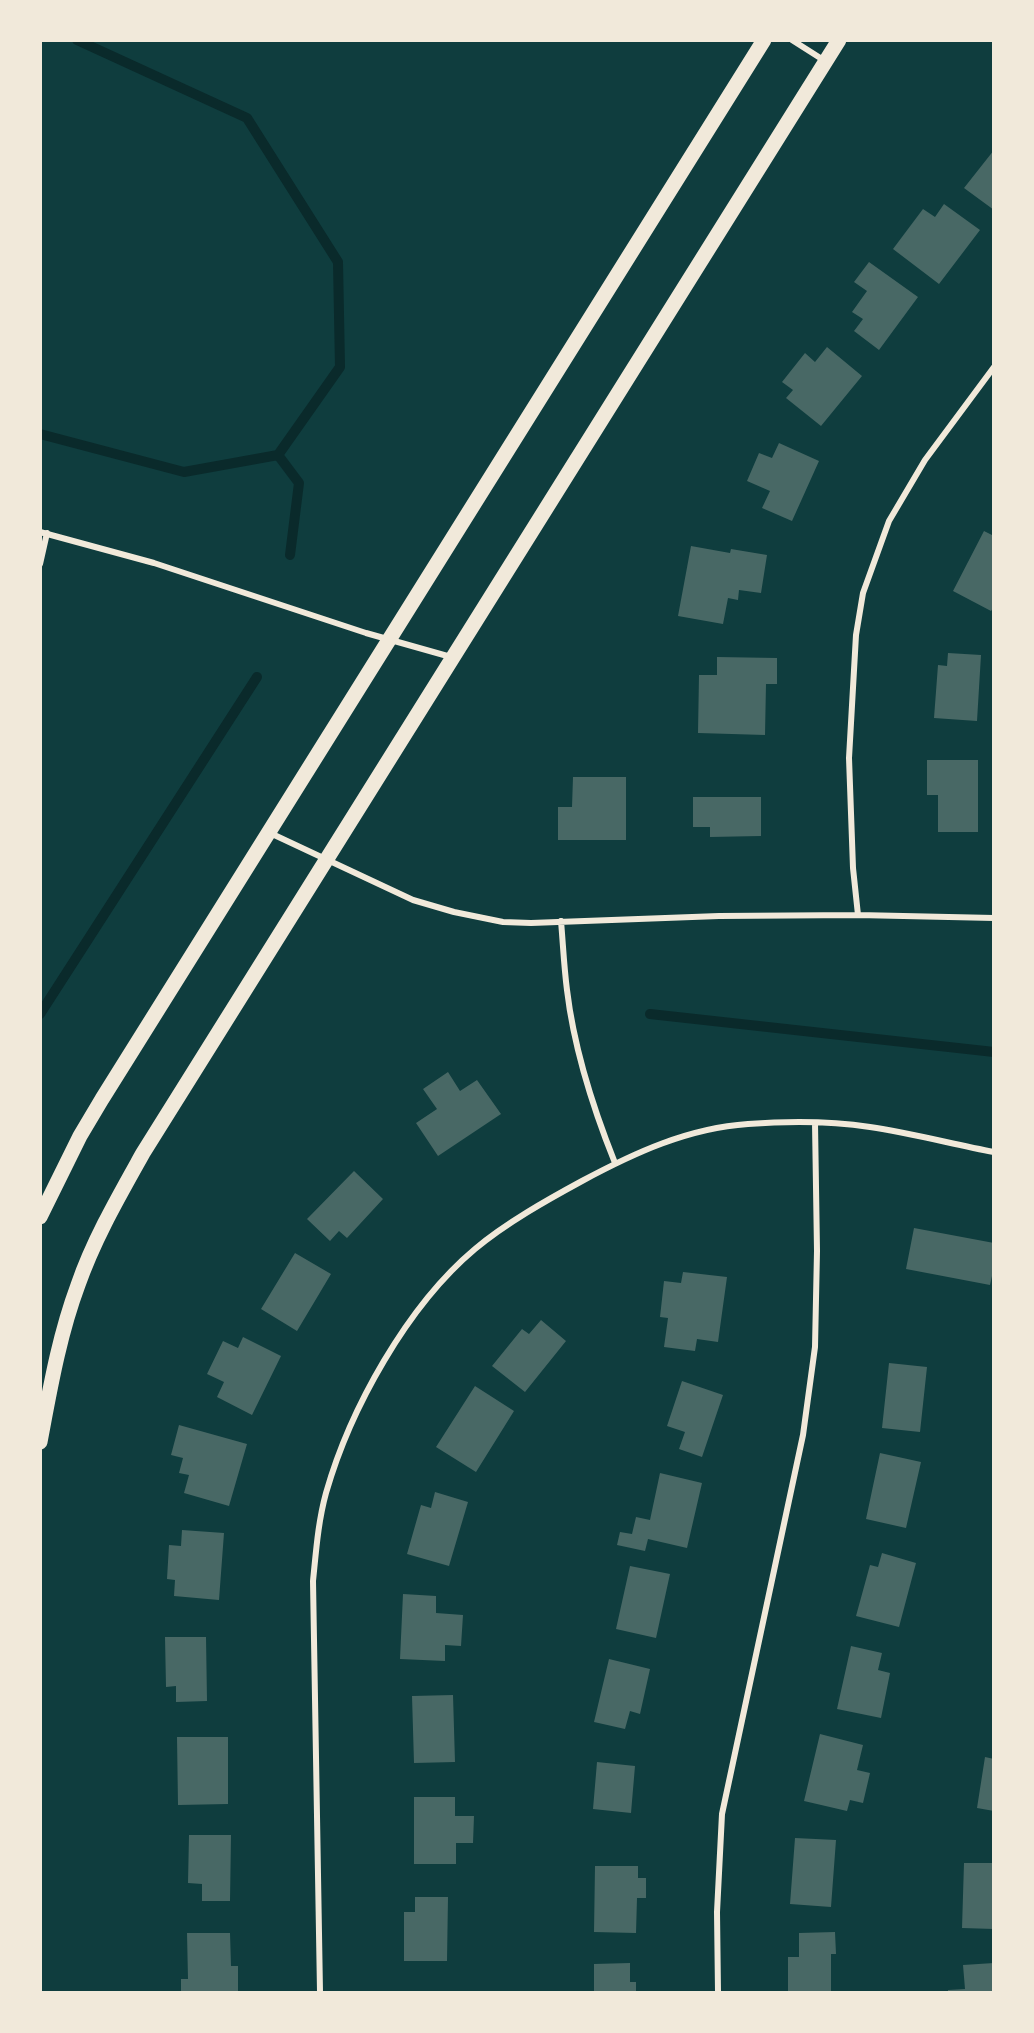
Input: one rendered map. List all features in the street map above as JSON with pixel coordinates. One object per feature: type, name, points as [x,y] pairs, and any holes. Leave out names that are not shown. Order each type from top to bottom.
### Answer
[{"type":"main road","points":[[40,1217],[96,1108],[764,40]]},
{"type":"main road","points":[[40,1442],[55,1363],[78,1285],[103,1226],[142,1153],[328,860],[839,40]]},
{"type":"street","points":[[792,40],[826,62]]},
{"type":"street","points":[[858,915],[853,868],[849,758],[856,635],[863,593],[889,521],[925,460],[993,367]]},
{"type":"street","points":[[40,564],[44,532],[154,563],[454,658]]},
{"type":"street","points":[[270,833],[414,900],[454,912],[503,922],[719,916],[858,915],[993,918]]},
{"type":"street","points":[[561,921],[567,991],[581,1062],[601,1128],[615,1163]]},
{"type":"street","points":[[718,1992],[717,1912],[722,1814],[804,1435],[815,1347],[817,1251],[815,1123]]},
{"type":"street","points":[[320,1992],[313,1581],[320,1520],[330,1482],[350,1427],[382,1363],[418,1310],[476,1248],[544,1201],[652,1145],[704,1131],[747,1124],[815,1123],[869,1126],[993,1152]]},
{"type":"building","points":[[994,150],[994,210],[964,188]]},
{"type":"building","points":[[944,204],[980,230],[939,284],[893,249],[923,209],[935,217]]},
{"type":"building","points":[[869,262],[918,297],[879,350],[854,331],[863,319],[852,312],[867,291],[854,282]]},
{"type":"building","points":[[827,347],[862,376],[821,426],[786,398],[793,390],[782,382],[805,353],[815,362]]},
{"type":"building","points":[[779,443],[819,461],[792,521],[762,508],[770,491],[747,481],[759,453],[772,458]]},
{"type":"building","points":[[984,531],[994,536],[994,607],[991,611],[953,591]]},
{"type":"building","points":[[691,546],[730,553],[731,549],[767,555],[761,593],[739,590],[738,600],[728,598],[723,624],[678,616]]},
{"type":"building","points":[[948,653],[981,655],[977,721],[934,718],[938,665],[947,666]]},
{"type":"building","points":[[717,657],[777,658],[777,684],[766,684],[765,735],[698,733],[699,675],[717,675]]},
{"type":"building","points":[[927,760],[978,760],[978,832],[938,832],[938,795],[927,795]]},
{"type":"building","points":[[573,777],[626,777],[626,840],[558,840],[558,807],[572,807]]},
{"type":"building","points":[[693,797],[761,797],[761,836],[710,837],[710,827],[693,827]]},
{"type":"building","points":[[448,1072],[460,1091],[477,1080],[501,1114],[438,1156],[416,1123],[437,1109],[423,1089]]},
{"type":"building","points":[[354,1171],[383,1199],[347,1238],[339,1231],[330,1241],[307,1219]]},
{"type":"building","points":[[914,1228],[994,1243],[994,1267],[990,1285],[906,1269]]},
{"type":"building","points":[[295,1253],[331,1274],[297,1331],[261,1309]]},
{"type":"building","points":[[683,1272],[727,1277],[718,1342],[697,1339],[695,1351],[664,1347],[668,1318],[660,1317],[664,1281],[681,1283]]},
{"type":"building","points":[[541,1320],[566,1341],[525,1392],[492,1366],[522,1329],[529,1334]]},
{"type":"building","points":[[243,1337],[281,1356],[252,1415],[217,1397],[224,1382],[207,1374],[223,1341],[238,1348]]},
{"type":"building","points":[[889,1363],[927,1367],[920,1432],[882,1428]]},
{"type":"building","points":[[682,1381],[723,1395],[702,1457],[679,1449],[685,1432],[667,1426]]},
{"type":"building","points":[[475,1386],[514,1411],[476,1472],[436,1447]]},
{"type":"building","points":[[179,1425],[247,1444],[229,1506],[184,1493],[189,1475],[179,1473],[183,1458],[171,1455]]},
{"type":"building","points":[[880,1453],[921,1462],[906,1528],[866,1519]]},
{"type":"building","points":[[660,1473],[702,1483],[687,1548],[648,1539],[645,1551],[617,1545],[620,1532],[632,1534],[636,1517],[650,1520]]},
{"type":"building","points":[[435,1492],[468,1502],[449,1566],[407,1554],[421,1505],[431,1508]]},
{"type":"building","points":[[182,1530],[224,1533],[219,1600],[174,1596],[175,1580],[167,1579],[169,1545],[181,1546]]},
{"type":"building","points":[[882,1553],[916,1563],[899,1627],[856,1616],[870,1565],[878,1567]]},
{"type":"building","points":[[630,1566],[670,1574],[656,1638],[616,1629]]},
{"type":"building","points":[[403,1594],[436,1596],[436,1613],[463,1615],[461,1646],[445,1645],[445,1661],[400,1659]]},
{"type":"building","points":[[165,1637],[206,1637],[207,1701],[176,1702],[176,1686],[166,1687]]},
{"type":"building","points":[[851,1646],[882,1653],[878,1670],[890,1673],[881,1718],[837,1709]]},
{"type":"building","points":[[609,1659],[650,1669],[640,1714],[630,1711],[625,1729],[594,1722]]},
{"type":"building","points":[[453,1695],[455,1762],[414,1763],[412,1696]]},
{"type":"building","points":[[820,1734],[863,1745],[857,1770],[870,1773],[863,1803],[850,1800],[847,1811],[804,1801]]},
{"type":"building","points":[[177,1737],[228,1737],[228,1804],[178,1805]]},
{"type":"building","points":[[985,1757],[994,1759],[994,1811],[977,1808]]},
{"type":"building","points":[[597,1762],[635,1766],[631,1813],[593,1809]]},
{"type":"building","points":[[414,1797],[455,1797],[455,1816],[474,1816],[473,1843],[456,1843],[456,1864],[414,1864]]},
{"type":"building","points":[[189,1835],[231,1835],[230,1901],[202,1901],[202,1884],[188,1883]]},
{"type":"building","points":[[795,1838],[836,1840],[831,1907],[790,1904]]},
{"type":"building","points":[[964,1863],[994,1863],[994,1929],[962,1928]]},
{"type":"building","points":[[595,1866],[638,1866],[638,1878],[646,1878],[646,1898],[637,1898],[636,1933],[594,1932]]},
{"type":"building","points":[[415,1897],[448,1897],[447,1961],[404,1961],[404,1912],[415,1912]]},
{"type":"building","points":[[835,1932],[836,1954],[831,1954],[831,1992],[788,1992],[788,1957],[799,1957],[799,1933]]},
{"type":"building","points":[[187,1933],[230,1933],[231,1966],[238,1966],[238,1992],[181,1992],[181,1979],[188,1979]]},
{"type":"building","points":[[630,1963],[630,1982],[636,1982],[636,1992],[594,1992],[594,1964]]},
{"type":"building","points":[[994,1963],[994,1992],[948,1992],[948,1990],[965,1989],[963,1965]]},
{"type":"waterway","points":[[40,434],[184,472],[278,455],[340,367],[338,262],[247,118],[77,40]]},
{"type":"waterway","points":[[278,455],[299,483],[290,555]]},
{"type":"waterway","points":[[40,1014],[257,677]]},
{"type":"waterway","points":[[650,1014],[994,1052]]}]
